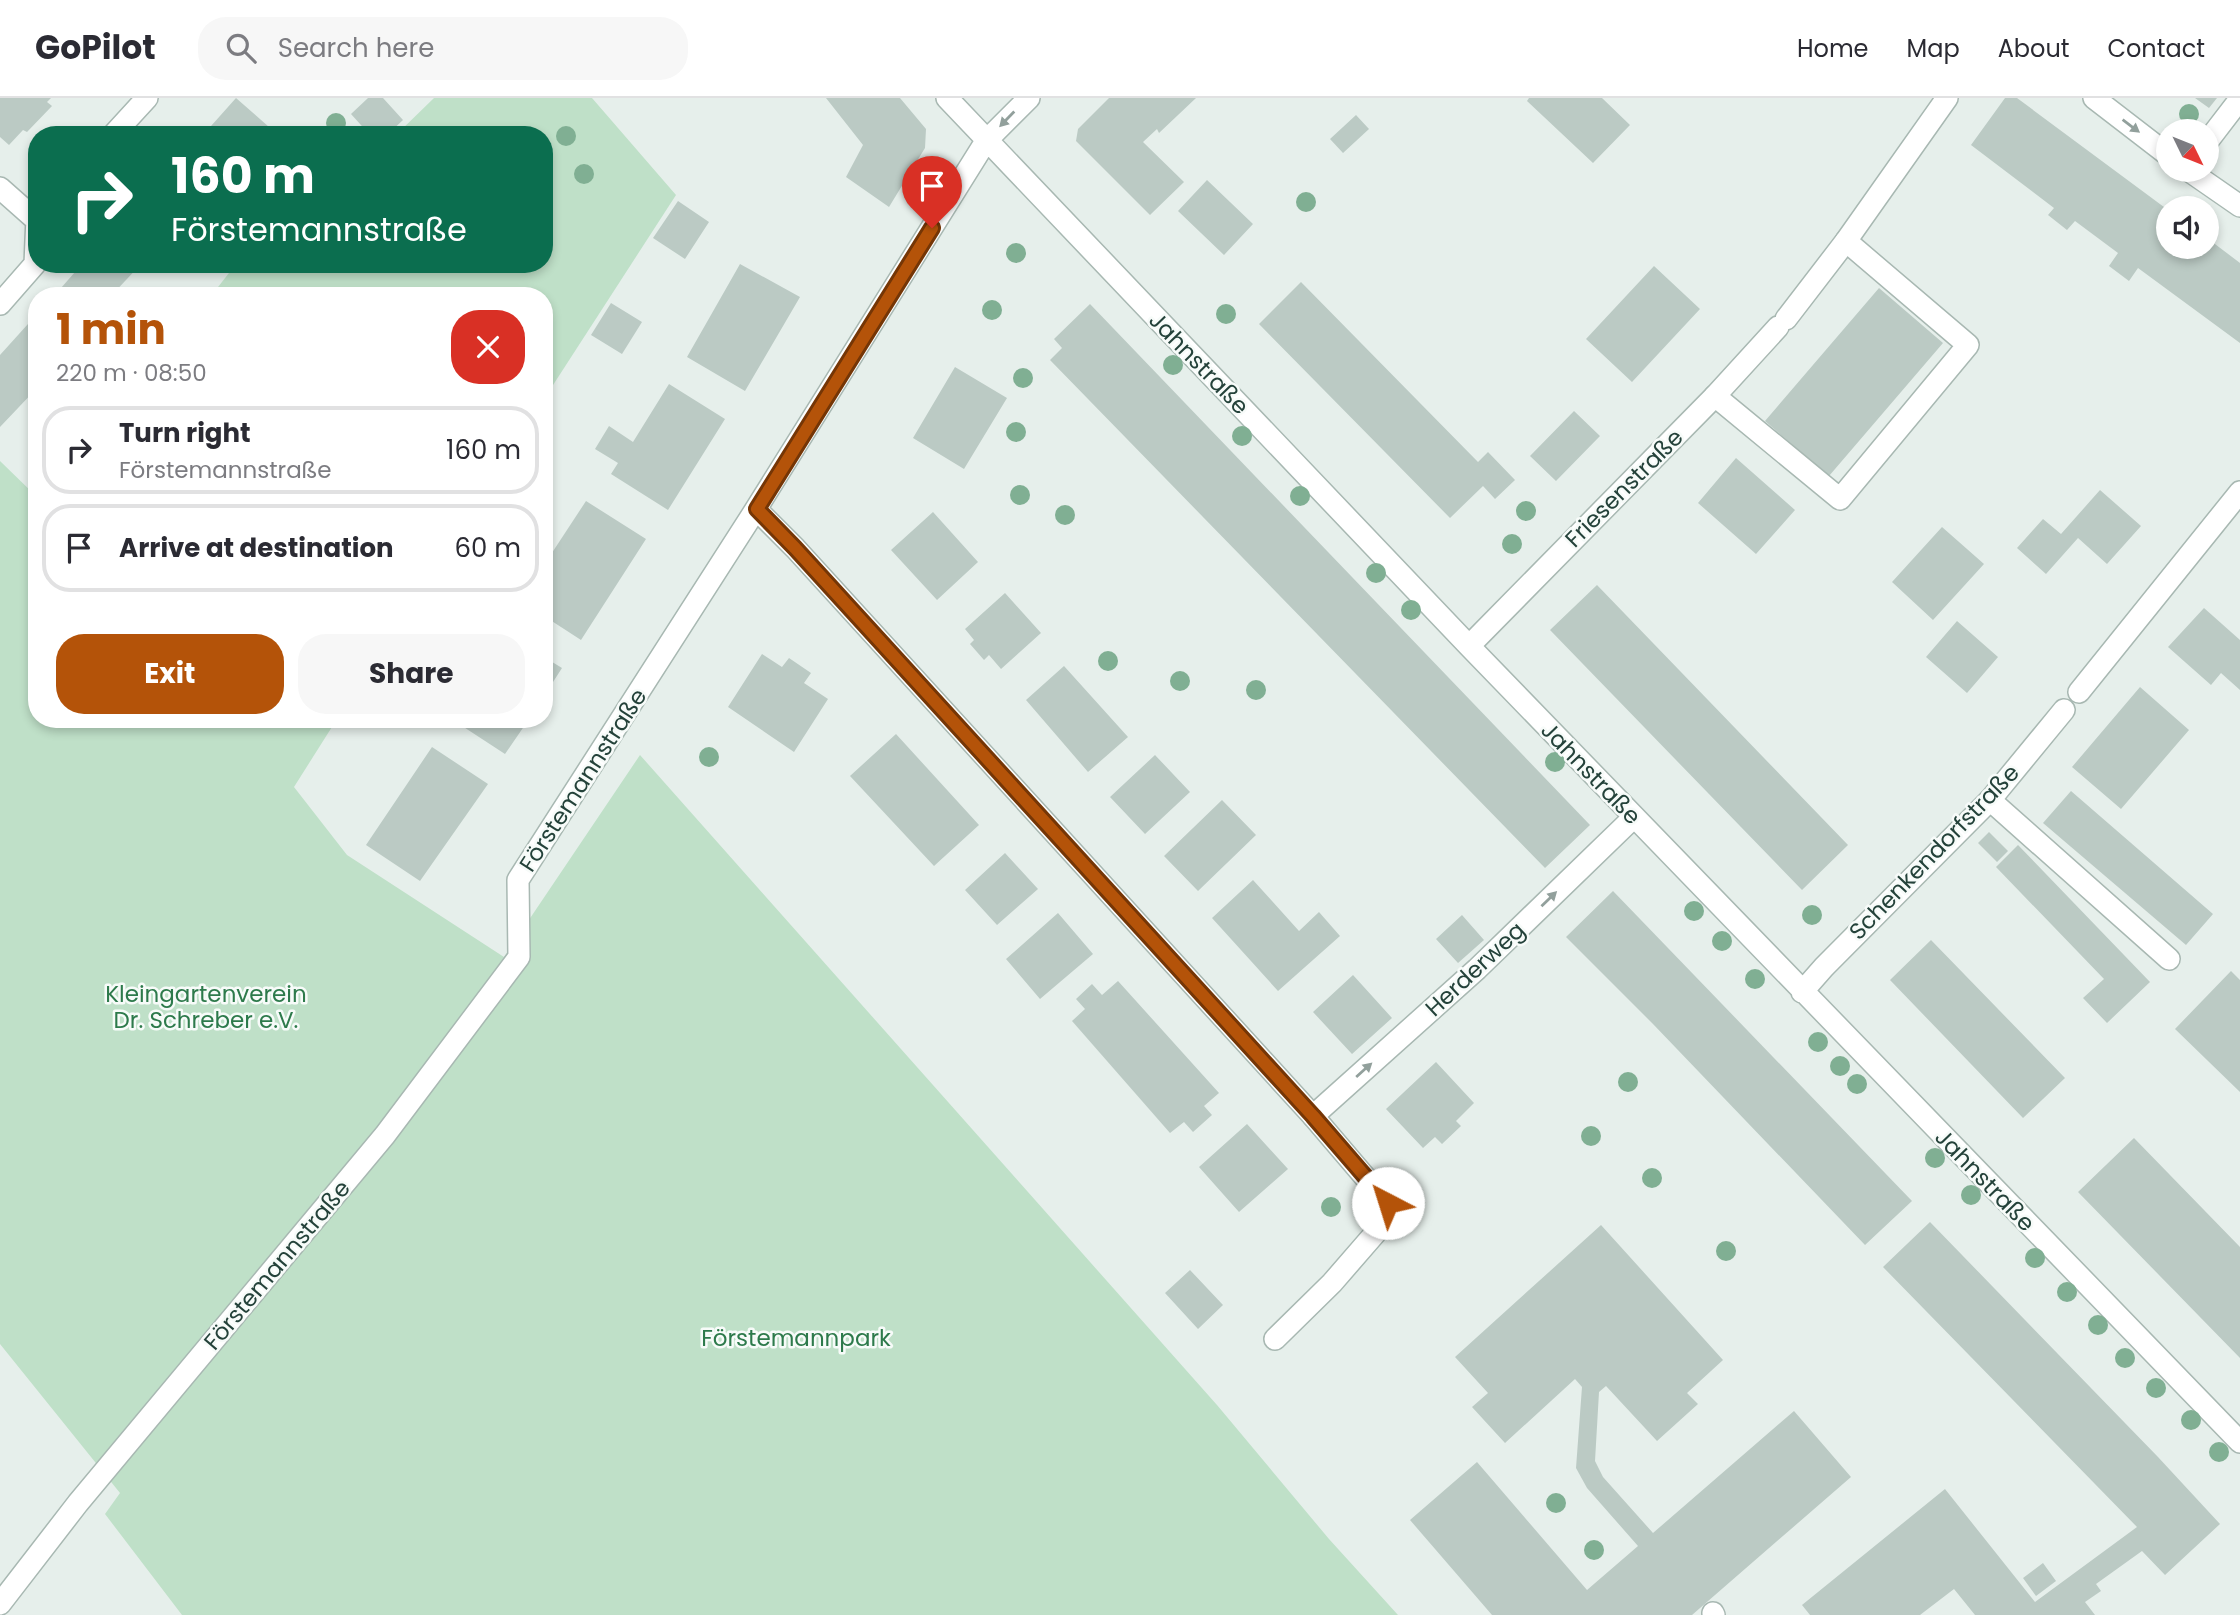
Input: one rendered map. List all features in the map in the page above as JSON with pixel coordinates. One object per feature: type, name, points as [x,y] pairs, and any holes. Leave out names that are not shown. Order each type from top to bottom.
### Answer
[{"type":"street","points":[[121,126],[147,98]]},
{"type":"street","name":"Jahnstraße","points":[[947,98],[1469,646],[2240,1442]]},
{"type":"street","name":"Förstemannstraße","points":[[0,1604],[78,1503],[385,1135],[519,957],[518,880],[757,509],[986,141],[1029,98]]},
{"type":"street","name":"Friesenstraße","points":[[1469,646],[1715,396],[1782,323],[1846,241],[1947,98]]},
{"type":"street","points":[[2094,98],[2156,146]]},
{"type":"street","points":[[2219,126],[2240,99]]},
{"type":"street","points":[[2205,182],[2240,206]]},
{"type":"street","points":[[0,188],[28,211]]},
{"type":"street","points":[[1715,396],[1840,499],[1968,345],[1846,241]]},
{"type":"street","points":[[0,304],[28,273]]},
{"type":"street","points":[[2078,692],[2240,492]]},
{"type":"street","points":[[757,509],[1313,1116],[1388,1203],[1378,1230],[1332,1283],[1275,1339]]},
{"type":"street","name":"Schenkendorfstraße","points":[[1802,992],[1990,800],[2064,710]]},
{"type":"street","points":[[1990,800],[2169,959]]},
{"type":"street","name":"Herderweg","points":[[1313,1116],[1477,969],[1634,817]]},
{"type":"green space","points":[[434,98],[592,98],[676,195],[553,385],[553,287],[218,287],[229,273],[553,273],[553,126],[405,126]]},
{"type":"green space","points":[[0,461],[28,488],[28,728],[331,728],[294,787],[347,855],[504,957],[640,755],[1217,1405],[1329,1539],[1398,1615],[182,1615],[105,1514],[120,1493],[0,1344]]},
{"type":"building","points":[[0,98],[51,98],[47,102],[52,106],[33,126],[28,126],[27,132],[23,130],[9,145],[0,137]]},
{"type":"building","points":[[236,98],[268,126],[211,126]]},
{"type":"building","points":[[368,98],[383,98],[403,120],[397,126],[362,126],[351,114]]},
{"type":"building","points":[[826,98],[900,98],[926,129],[925,148],[889,207],[846,177],[863,145]]},
{"type":"building","points":[[1109,98],[1196,98],[1159,133],[1157,129],[1143,142],[1184,182],[1150,215],[1076,141],[1078,129]]},
{"type":"building","points":[[1529,98],[1602,98],[1630,125],[1593,163],[1527,101]]},
{"type":"building","points":[[2005,98],[2017,98],[2156,201],[2156,259],[2219,259],[2219,247],[2240,263],[2240,343],[2138,268],[2129,281],[2109,266],[2118,253],[2075,221],[2067,230],[2048,215],[2054,208],[1971,145]]},
{"type":"building","points":[[2195,98],[2217,98],[2209,108]]},
{"type":"building","points":[[1356,115],[1369,129],[1343,153],[1330,139]]},
{"type":"building","points":[[1207,180],[1253,224],[1224,255],[1178,211]]},
{"type":"building","points":[[678,201],[709,222],[685,259],[653,238]]},
{"type":"building","points":[[740,264],[800,297],[745,391],[687,357]]},
{"type":"building","points":[[1654,266],[1700,309],[1632,382],[1586,339]]},
{"type":"building","points":[[74,273],[133,273],[119,287],[62,287]]},
{"type":"building","points":[[1301,282],[1478,462],[1488,452],[1515,480],[1495,499],[1483,486],[1450,518],[1259,324]]},
{"type":"building","points":[[1879,288],[1943,343],[1829,476],[1765,421]]},
{"type":"building","points":[[611,303],[642,322],[622,354],[591,335]]},
{"type":"building","points":[[1090,304],[1590,825],[1545,868],[1050,360],[1062,348],[1054,339]]},
{"type":"building","points":[[28,324],[28,397],[0,427],[0,355]]},
{"type":"building","points":[[955,367],[1007,398],[964,469],[913,438]]},
{"type":"building","points":[[669,384],[725,419],[668,510],[611,474],[618,463],[595,449],[609,426],[633,442]]},
{"type":"building","points":[[1574,411],[1600,436],[1556,481],[1530,456]]},
{"type":"building","points":[[1736,458],[1795,510],[1756,554],[1698,503]]},
{"type":"building","points":[[2100,490],[2141,526],[2107,564],[2078,538],[2046,574],[2017,548],[2043,519],[2061,534]]},
{"type":"building","points":[[586,501],[646,539],[581,640],[553,622],[553,551]]},
{"type":"building","points":[[933,512],[978,562],[937,600],[891,550]]},
{"type":"building","points":[[1942,527],[1984,564],[1933,620],[1892,582]]},
{"type":"building","points":[[1597,585],[1848,845],[1802,890],[1550,630]]},
{"type":"building","points":[[1005,593],[1041,633],[1001,669],[989,655],[984,660],[970,644],[974,640],[965,629]]},
{"type":"building","points":[[2204,608],[2240,640],[2240,690],[2221,673],[2211,685],[2168,647]]},
{"type":"building","points":[[1957,621],[1998,657],[1967,693],[1926,657]]},
{"type":"building","points":[[762,654],[782,667],[789,658],[811,673],[804,683],[828,699],[794,752],[728,707]]},
{"type":"building","points":[[553,662],[562,668],[553,682]]},
{"type":"building","points":[[1064,666],[1128,737],[1088,772],[1026,700]]},
{"type":"building","points":[[2140,687],[2189,730],[2121,809],[2072,767]]},
{"type":"building","points":[[465,728],[523,728],[505,754]]},
{"type":"building","points":[[896,734],[979,825],[934,866],[850,776]]},
{"type":"building","points":[[432,747],[488,784],[420,881],[366,845]]},
{"type":"building","points":[[1155,755],[1190,792],[1145,834],[1110,797]]},
{"type":"building","points":[[2071,791],[2213,914],[2186,945],[2043,823]]},
{"type":"building","points":[[1222,800],[1256,835],[1198,891],[1164,856]]},
{"type":"building","points":[[1989,832],[2008,851],[1997,862],[1978,843]]},
{"type":"building","points":[[2018,845],[2150,982],[2107,1023],[2083,998],[2104,979],[1996,867]]},
{"type":"building","points":[[1005,853],[1038,889],[997,925],[965,890]]},
{"type":"building","points":[[1253,880],[1299,931],[1319,912],[1340,936],[1278,991],[1212,918]]},
{"type":"building","points":[[1613,891],[1912,1201],[1865,1245],[1566,937]]},
{"type":"building","points":[[1058,913],[1093,954],[1040,999],[1006,959]]},
{"type":"building","points":[[1462,915],[1484,940],[1458,963],[1436,939]]},
{"type":"building","points":[[1931,940],[2065,1078],[2023,1118],[1890,980]]},
{"type":"building","points":[[2231,971],[2240,980],[2240,1092],[2175,1029]]},
{"type":"building","points":[[1353,975],[1392,1018],[1352,1054],[1313,1012]]},
{"type":"building","points":[[1118,981],[1219,1093],[1204,1106],[1212,1115],[1193,1132],[1184,1122],[1170,1133],[1072,1021],[1085,1009],[1076,999],[1092,984],[1102,995]]},
{"type":"building","points":[[1436,1062],[1474,1103],[1456,1121],[1461,1126],[1442,1144],[1435,1137],[1423,1148],[1386,1109]]},
{"type":"building","points":[[1247,1124],[1288,1169],[1239,1212],[1199,1167]]},
{"type":"building","points":[[2134,1138],[2240,1247],[2240,1358],[2078,1192]]},
{"type":"building","points":[[1930,1222],[2220,1524],[2165,1575],[2142,1551],[2096,1584],[2101,1591],[2085,1602],[2095,1615],[1975,1615],[1954,1589],[1920,1615],[1810,1615],[1802,1605],[1945,1489],[2035,1602],[2137,1527],[1883,1267]]},
{"type":"building","points":[[1601,1225],[1723,1360],[1687,1393],[1698,1404],[1657,1441],[1606,1386],[1599,1392],[1595,1461],[1603,1477],[1653,1533],[1794,1411],[1851,1477],[1692,1615],[1492,1615],[1410,1520],[1477,1462],[1587,1590],[1638,1546],[1587,1488],[1576,1468],[1582,1387],[1575,1379],[1505,1443],[1472,1407],[1488,1393],[1455,1357]]},
{"type":"building","points":[[1190,1270],[1223,1305],[1198,1329],[1165,1293]]},
{"type":"building","points":[[2043,1563],[2056,1581],[2036,1596],[2023,1578]]},
{"type":"route","points":[[932,228],[757,509],[1313,1116],[1388,1203]]},
{"type":"park label","name":"Kleingartenverein Dr. Schreber e.V.","points":[[206,1007]]},
{"type":"park label","name":"Förstemannpark","points":[[796,1338]]}]
